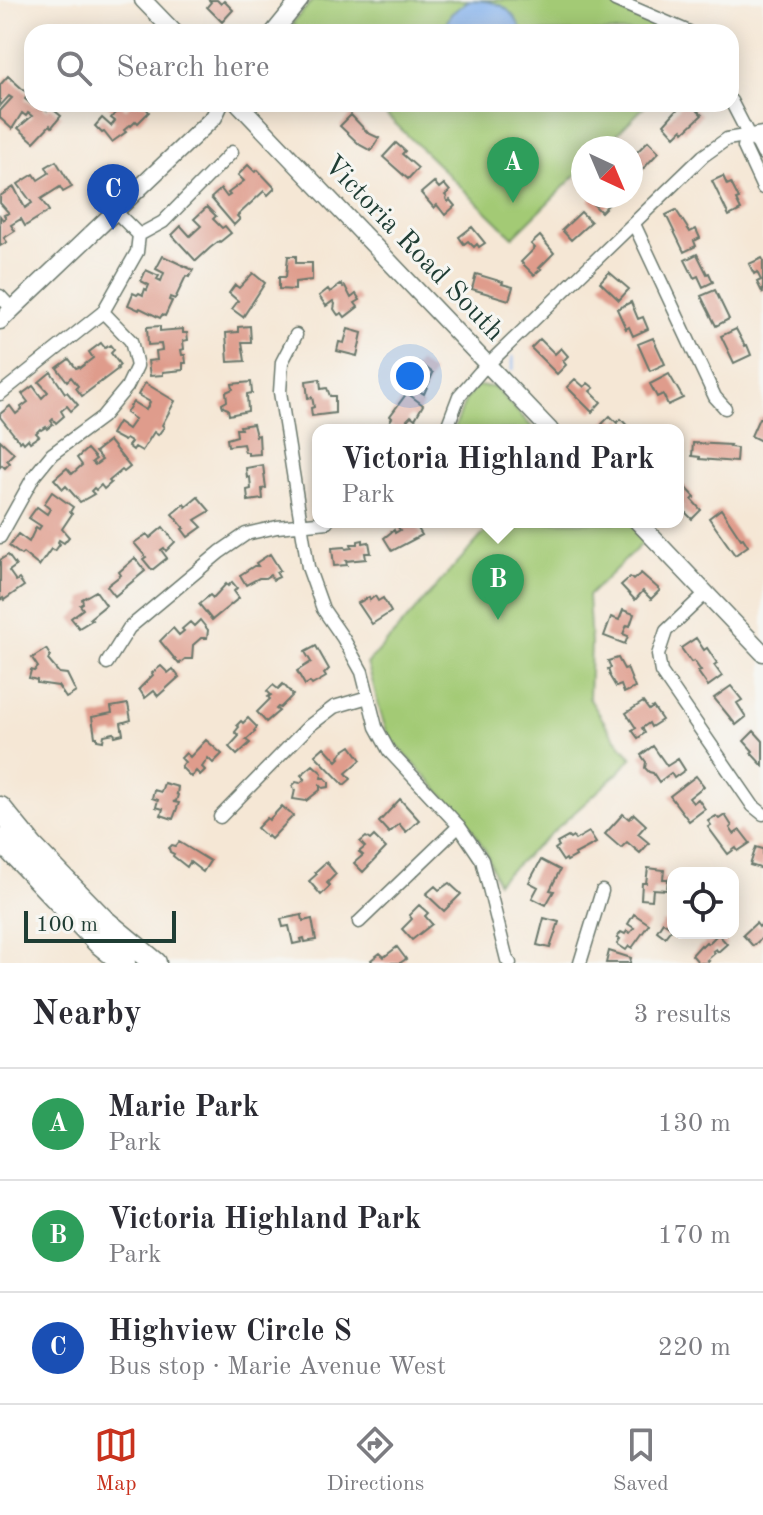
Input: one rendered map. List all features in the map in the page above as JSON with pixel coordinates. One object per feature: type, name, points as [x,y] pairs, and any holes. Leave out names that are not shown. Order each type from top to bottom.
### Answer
[{"type":"highway","points":[[0,808],[32,847],[103,920],[155,963]]},
{"type":"highway","points":[[0,839],[97,941],[124,963]]},
{"type":"street","points":[[143,0],[166,24]]},
{"type":"street","points":[[280,24],[300,0]]},
{"type":"street","points":[[617,1],[670,24]]},
{"type":"street","points":[[0,296],[6,315],[216,112]]},
{"type":"street","name":"Victoria Road South","points":[[247,112],[544,424]]},
{"type":"street","points":[[737,112],[763,154]]},
{"type":"street","points":[[448,424],[459,396],[488,365],[703,156],[727,139],[763,133]]},
{"type":"street","points":[[748,134],[744,147],[763,188]]},
{"type":"street","points":[[139,235],[163,222],[232,152]]},
{"type":"street","points":[[116,212],[139,235]]},
{"type":"street","points":[[634,224],[715,397],[725,408]]},
{"type":"street","points":[[0,394],[103,312],[137,252],[139,235]]},
{"type":"street","points":[[0,537],[34,476],[52,454],[102,417],[127,387],[137,366],[131,341],[103,312]]},
{"type":"street","points":[[296,335],[282,362],[280,392],[308,567],[323,609],[362,672],[376,727],[389,751],[459,826],[482,860],[510,963]]},
{"type":"street","points":[[107,663],[129,628],[246,534],[312,524]]},
{"type":"street","points":[[644,528],[763,653]]},
{"type":"street","points":[[706,593],[666,631],[658,655],[661,672],[753,806],[763,814]]},
{"type":"street","points":[[220,817],[309,726],[334,707],[368,697]]},
{"type":"street","points":[[359,922],[459,826]]},
{"type":"street","points":[[580,963],[602,891]]},
{"type":"green space","points":[[313,0],[606,0],[625,13],[654,24],[293,24]]},
{"type":"green space","points":[[383,112],[639,112],[615,136],[571,136],[571,180],[513,237]]},
{"type":"green space","points":[[476,386],[494,387],[529,424],[456,424],[465,401]]},
{"type":"green space","points":[[489,528],[636,528],[647,539],[588,596],[591,644],[589,698],[632,758],[497,882],[486,852],[468,822],[390,738],[367,664]]},
{"type":"water","points":[[469,0],[488,1],[508,10],[518,24],[446,24],[451,14]]},
{"type":"building","points":[[209,0],[217,0],[221,4],[224,1],[233,10],[222,22],[207,7],[211,2]]},
{"type":"building","points":[[8,76],[24,90],[24,112],[56,112],[61,116],[34,142],[18,128],[32,116],[28,113],[26,116],[22,113],[12,129],[0,118],[0,111],[12,98],[9,96],[0,106],[0,85]]},
{"type":"building","points":[[149,112],[112,142],[95,126],[102,118],[111,126],[115,113]]},
{"type":"building","points":[[675,112],[699,112],[702,115],[675,136],[664,124]]},
{"type":"building","points":[[351,115],[368,133],[379,138],[371,151],[340,126]]},
{"type":"building","points":[[648,141],[659,152],[643,169],[643,146]]},
{"type":"building","points":[[396,143],[405,151],[402,154],[418,168],[408,179],[383,157]]},
{"type":"building","points":[[56,161],[72,187],[63,192],[60,187],[41,199],[49,211],[25,226],[21,219],[11,225],[15,231],[4,238],[7,242],[0,246],[0,216],[3,220],[6,218],[4,215],[9,213],[0,203],[0,196],[14,187],[25,208],[32,203],[18,184],[34,174],[38,180],[49,173],[46,167]]},
{"type":"building","points":[[248,165],[255,172],[258,170],[275,188],[268,195],[264,191],[237,216],[240,219],[234,225],[211,198],[221,189],[227,197],[230,195],[228,193],[244,181],[238,175]]},
{"type":"building","points":[[723,176],[727,185],[731,183],[741,210],[729,216],[712,181]]},
{"type":"building","points":[[434,182],[439,188],[444,184],[450,191],[445,195],[446,199],[455,206],[445,215],[421,193]]},
{"type":"building","points":[[207,207],[216,216],[213,219],[231,233],[196,261],[172,235],[181,226],[190,236],[201,226],[194,219]]},
{"type":"building","points":[[676,210],[690,232],[696,229],[700,238],[694,241],[696,246],[684,252],[666,215]]},
{"type":"building","points":[[581,212],[591,222],[571,240],[562,230]]},
{"type":"building","points":[[472,227],[485,243],[479,247],[468,241],[464,244],[459,237]]},
{"type":"building","points":[[540,236],[554,253],[534,275],[521,262],[535,248],[531,244]]},
{"type":"building","points":[[697,254],[713,282],[703,287],[698,276],[694,278],[685,260]]},
{"type":"building","points":[[163,256],[193,270],[189,277],[186,276],[175,299],[170,297],[172,301],[165,316],[160,318],[128,305],[133,293],[143,295],[147,290],[149,285],[141,281],[146,270],[159,276],[157,279],[161,281],[164,273],[156,269]]},
{"type":"building","points":[[288,256],[296,256],[296,263],[312,263],[312,280],[295,282],[295,290],[279,289],[279,277],[286,277]]},
{"type":"building","points":[[762,258],[763,294],[757,282],[761,280],[749,264]]},
{"type":"building","points":[[609,272],[629,289],[619,300],[600,282]]},
{"type":"building","points":[[253,273],[265,283],[243,317],[232,309],[238,301],[229,293],[235,285],[239,288]]},
{"type":"building","points":[[476,274],[513,287],[509,300],[472,289]]},
{"type":"building","points":[[341,284],[351,298],[356,294],[360,300],[355,303],[358,307],[345,317],[342,313],[338,315],[333,301],[326,306],[319,296]]},
{"type":"building","points":[[715,290],[729,319],[716,326],[701,296]]},
{"type":"building","points":[[631,302],[638,319],[643,317],[648,329],[633,336],[629,327],[626,329],[617,309]]},
{"type":"building","points":[[160,326],[160,331],[183,329],[183,333],[187,333],[188,340],[183,341],[184,349],[181,350],[186,363],[183,363],[183,370],[150,376],[148,361],[157,360],[156,351],[162,350],[161,344],[148,345],[147,327]]},
{"type":"building","points":[[250,326],[251,342],[242,342],[245,361],[228,362],[226,333]]},
{"type":"building","points":[[348,329],[362,333],[357,356],[337,351],[339,342],[344,343]]},
{"type":"building","points":[[736,329],[751,355],[734,363],[721,336]]},
{"type":"building","points":[[653,338],[665,364],[650,371],[638,344]]},
{"type":"building","points":[[540,339],[555,354],[561,348],[568,356],[563,361],[566,365],[557,374],[531,348]]},
{"type":"building","points":[[101,343],[105,348],[110,345],[114,350],[111,353],[120,365],[82,396],[71,377],[67,381],[57,368],[69,359],[76,368],[80,368],[93,358],[89,352]]},
{"type":"building","points":[[419,362],[433,373],[424,394],[411,382],[416,374],[412,372]]},
{"type":"building","points":[[51,372],[65,393],[78,405],[71,411],[67,406],[61,411],[64,416],[56,423],[53,419],[53,424],[47,429],[40,429],[36,433],[39,436],[30,442],[28,439],[20,442],[0,414],[10,406],[16,414],[22,409],[28,402],[22,394],[33,386],[42,398],[48,392],[39,382]]},
{"type":"building","points":[[669,374],[683,398],[668,405],[663,394],[657,397],[650,384]]},
{"type":"building","points":[[320,379],[321,389],[327,388],[330,396],[335,396],[335,413],[312,416],[311,408],[314,407],[312,397],[308,398],[306,381]]},
{"type":"building","points":[[575,379],[584,387],[588,383],[594,388],[590,391],[601,402],[592,412],[567,387]]},
{"type":"building","points":[[251,382],[252,393],[247,394],[248,411],[229,415],[222,404],[227,401],[226,392],[233,389],[232,384]]},
{"type":"building","points":[[145,383],[175,401],[158,435],[154,432],[142,451],[135,447],[133,450],[128,446],[131,442],[111,434],[118,422],[128,429],[135,419],[126,413],[133,402],[146,410],[150,402],[138,395]]},
{"type":"building","points":[[407,393],[423,405],[415,419],[411,416],[407,424],[388,424],[392,418],[390,416]]},
{"type":"building","points":[[763,414],[763,442],[751,436]]},
{"type":"building","points":[[610,416],[617,423],[621,419],[626,424],[602,424]]},
{"type":"building","points":[[253,424],[256,436],[259,435],[260,454],[248,455],[243,444],[228,446],[227,439],[237,436],[236,429]]},
{"type":"building","points":[[0,440],[14,453],[7,460],[10,463],[5,468],[0,467]]},
{"type":"building","points":[[109,441],[130,467],[109,481],[111,483],[104,489],[101,485],[96,490],[94,488],[91,491],[94,494],[80,502],[66,486],[63,489],[54,479],[67,468],[72,474],[82,465],[77,458],[87,449],[96,459],[92,462],[95,465],[102,460],[95,452]]},
{"type":"building","points":[[693,443],[737,448],[736,462],[692,456]]},
{"type":"building","points":[[263,465],[266,488],[262,489],[263,499],[248,501],[247,490],[251,489],[246,468]]},
{"type":"building","points":[[684,485],[695,497],[692,500],[701,510],[692,519],[684,511]]},
{"type":"building","points":[[52,492],[73,507],[62,529],[69,537],[64,543],[59,540],[55,551],[51,549],[39,566],[9,546],[18,534],[29,542],[36,527],[39,529],[41,526],[29,518],[37,507],[47,514],[50,509],[44,504]]},
{"type":"building","points":[[198,497],[210,511],[195,520],[202,527],[188,537],[172,514]]},
{"type":"building","points":[[721,509],[748,546],[735,555],[709,518]]},
{"type":"building","points":[[163,527],[175,542],[166,551],[164,548],[161,550],[167,558],[152,570],[134,543],[147,534],[150,538]]},
{"type":"building","points":[[399,528],[418,528],[422,535],[392,551],[384,538],[394,530],[395,533]]},
{"type":"building","points":[[363,540],[363,543],[369,542],[371,553],[365,553],[366,559],[334,566],[332,548],[352,548],[351,544]]},
{"type":"building","points":[[270,554],[280,570],[276,572],[279,577],[273,580],[270,575],[246,585],[240,575],[258,566],[256,563]]},
{"type":"building","points":[[8,555],[16,566],[9,571],[24,586],[0,600],[0,560]]},
{"type":"building","points":[[135,558],[145,571],[115,596],[107,586]]},
{"type":"building","points":[[641,573],[660,590],[651,599],[643,591],[635,600],[621,585]]},
{"type":"building","points":[[232,582],[239,598],[212,620],[199,604],[210,595],[213,598]]},
{"type":"building","points":[[96,591],[106,605],[79,628],[71,618],[83,609],[80,605],[82,599]]},
{"type":"building","points":[[375,596],[378,601],[383,598],[391,612],[372,624],[358,603]]},
{"type":"building","points":[[623,610],[634,614],[623,634],[628,636],[625,644],[604,636],[611,617],[619,620]]},
{"type":"building","points":[[200,620],[208,630],[207,638],[201,638],[193,645],[192,659],[185,659],[179,664],[160,641],[173,628],[179,635],[190,622],[194,626]]},
{"type":"building","points":[[696,638],[704,650],[707,648],[722,676],[708,686],[694,661],[691,662],[681,648]]},
{"type":"building","points":[[316,646],[329,669],[324,674],[326,677],[312,685],[310,682],[305,685],[297,671],[311,662],[305,652]]},
{"type":"building","points":[[46,649],[50,655],[48,660],[59,673],[67,674],[76,692],[66,698],[58,686],[37,683],[37,680],[29,678],[31,670],[38,667],[32,658]]},
{"type":"building","points":[[618,658],[624,669],[627,668],[635,688],[624,693],[621,685],[616,687],[609,675],[608,669],[611,668],[608,661]]},
{"type":"building","points":[[161,666],[168,673],[173,669],[179,677],[158,696],[154,691],[145,698],[139,689]]},
{"type":"building","points":[[283,684],[293,695],[266,722],[257,712],[270,699],[267,691],[273,685],[278,689]]},
{"type":"building","points":[[731,686],[742,700],[737,703],[746,717],[736,725],[714,698]]},
{"type":"building","points":[[643,702],[649,710],[653,707],[662,720],[651,727],[649,723],[642,728],[645,733],[638,738],[632,730],[636,728],[626,713]]},
{"type":"building","points":[[128,704],[131,720],[121,723],[123,734],[104,735],[103,741],[97,740],[92,717],[112,713],[111,707]]},
{"type":"building","points":[[248,718],[257,727],[246,740],[250,743],[237,755],[229,747],[239,736],[235,732],[239,727],[237,725]]},
{"type":"building","points":[[754,731],[763,741],[763,766],[744,741]]},
{"type":"building","points":[[206,740],[222,754],[213,763],[208,758],[202,767],[205,770],[200,775],[196,771],[191,777],[181,767],[185,762],[181,758],[186,753],[190,757]]},
{"type":"building","points":[[351,746],[361,760],[346,773],[351,779],[344,785],[315,755],[324,747],[337,761],[342,752]]},
{"type":"building","points":[[653,746],[667,766],[678,759],[685,770],[674,778],[671,773],[659,782],[645,768],[646,762],[641,755]]},
{"type":"building","points":[[313,765],[322,773],[321,778],[329,782],[329,787],[320,785],[320,790],[306,801],[293,799],[295,790],[292,786],[305,779],[301,775]]},
{"type":"building","points":[[696,776],[704,786],[689,798],[693,803],[698,799],[705,809],[689,821],[670,796]]},
{"type":"building","points":[[164,783],[178,787],[176,801],[173,802],[179,803],[173,819],[161,815],[163,809],[156,807],[158,800],[152,798],[154,790],[161,792]]},
{"type":"building","points":[[400,799],[419,820],[406,832],[399,824],[389,833],[379,822]]},
{"type":"building","points":[[282,806],[293,816],[271,839],[257,828]]},
{"type":"building","points":[[623,814],[629,819],[634,814],[646,825],[638,834],[649,843],[640,853],[627,842],[621,848],[605,834]]},
{"type":"building","points":[[725,815],[734,834],[740,830],[750,843],[728,854],[708,827],[711,825],[708,821]]},
{"type":"building","points":[[589,832],[596,843],[563,861],[555,849],[559,846],[557,843],[568,837],[575,840]]},
{"type":"building","points":[[374,836],[386,848],[363,872],[354,863],[363,855],[359,852],[365,847],[360,842]]},
{"type":"building","points":[[179,842],[210,861],[203,872],[190,862],[187,867],[173,856],[169,848]]},
{"type":"building","points":[[756,847],[763,849],[763,869],[750,865]]},
{"type":"building","points":[[541,860],[560,870],[546,905],[532,898],[538,887],[529,882]]},
{"type":"building","points":[[326,862],[336,874],[321,895],[309,881]]},
{"type":"building","points":[[648,868],[664,870],[667,890],[653,889],[652,900],[641,899],[642,883],[646,883]]},
{"type":"building","points":[[449,883],[461,894],[444,911],[426,894],[435,886],[439,890]]},
{"type":"building","points":[[419,905],[428,913],[425,916],[432,924],[412,940],[402,929]]},
{"type":"building","points":[[634,914],[649,924],[632,948],[629,946],[626,950],[617,944],[620,939],[617,938],[621,932],[630,933],[634,928],[628,924]]},
{"type":"building","points":[[302,915],[303,921],[312,919],[316,940],[305,942],[304,938],[302,942],[293,944],[289,926],[283,927],[281,919]]},
{"type":"building","points":[[544,918],[559,922],[550,948],[537,945]]},
{"type":"building","points":[[663,922],[667,925],[665,937],[657,931]]},
{"type":"building","points":[[756,923],[759,927],[763,923],[763,937],[753,946],[743,935]]},
{"type":"building","points":[[713,939],[722,939],[727,944],[718,952],[716,949],[713,951],[715,953],[707,963],[699,963],[692,955],[701,945]]},
{"type":"building","points":[[397,947],[406,959],[400,963],[373,963],[371,960],[380,953],[384,957]]},
{"type":"building","points":[[609,951],[631,958],[630,963],[606,963]]},
{"type":"waterway","points":[[513,357],[513,369]]},
{"type":"place","name":"Marie Park","points":[[513,203]]},
{"type":"place","name":"Highview Circle S","points":[[113,230]]},
{"type":"place","name":"Victoria Highland Park","points":[[498,620]]}]
